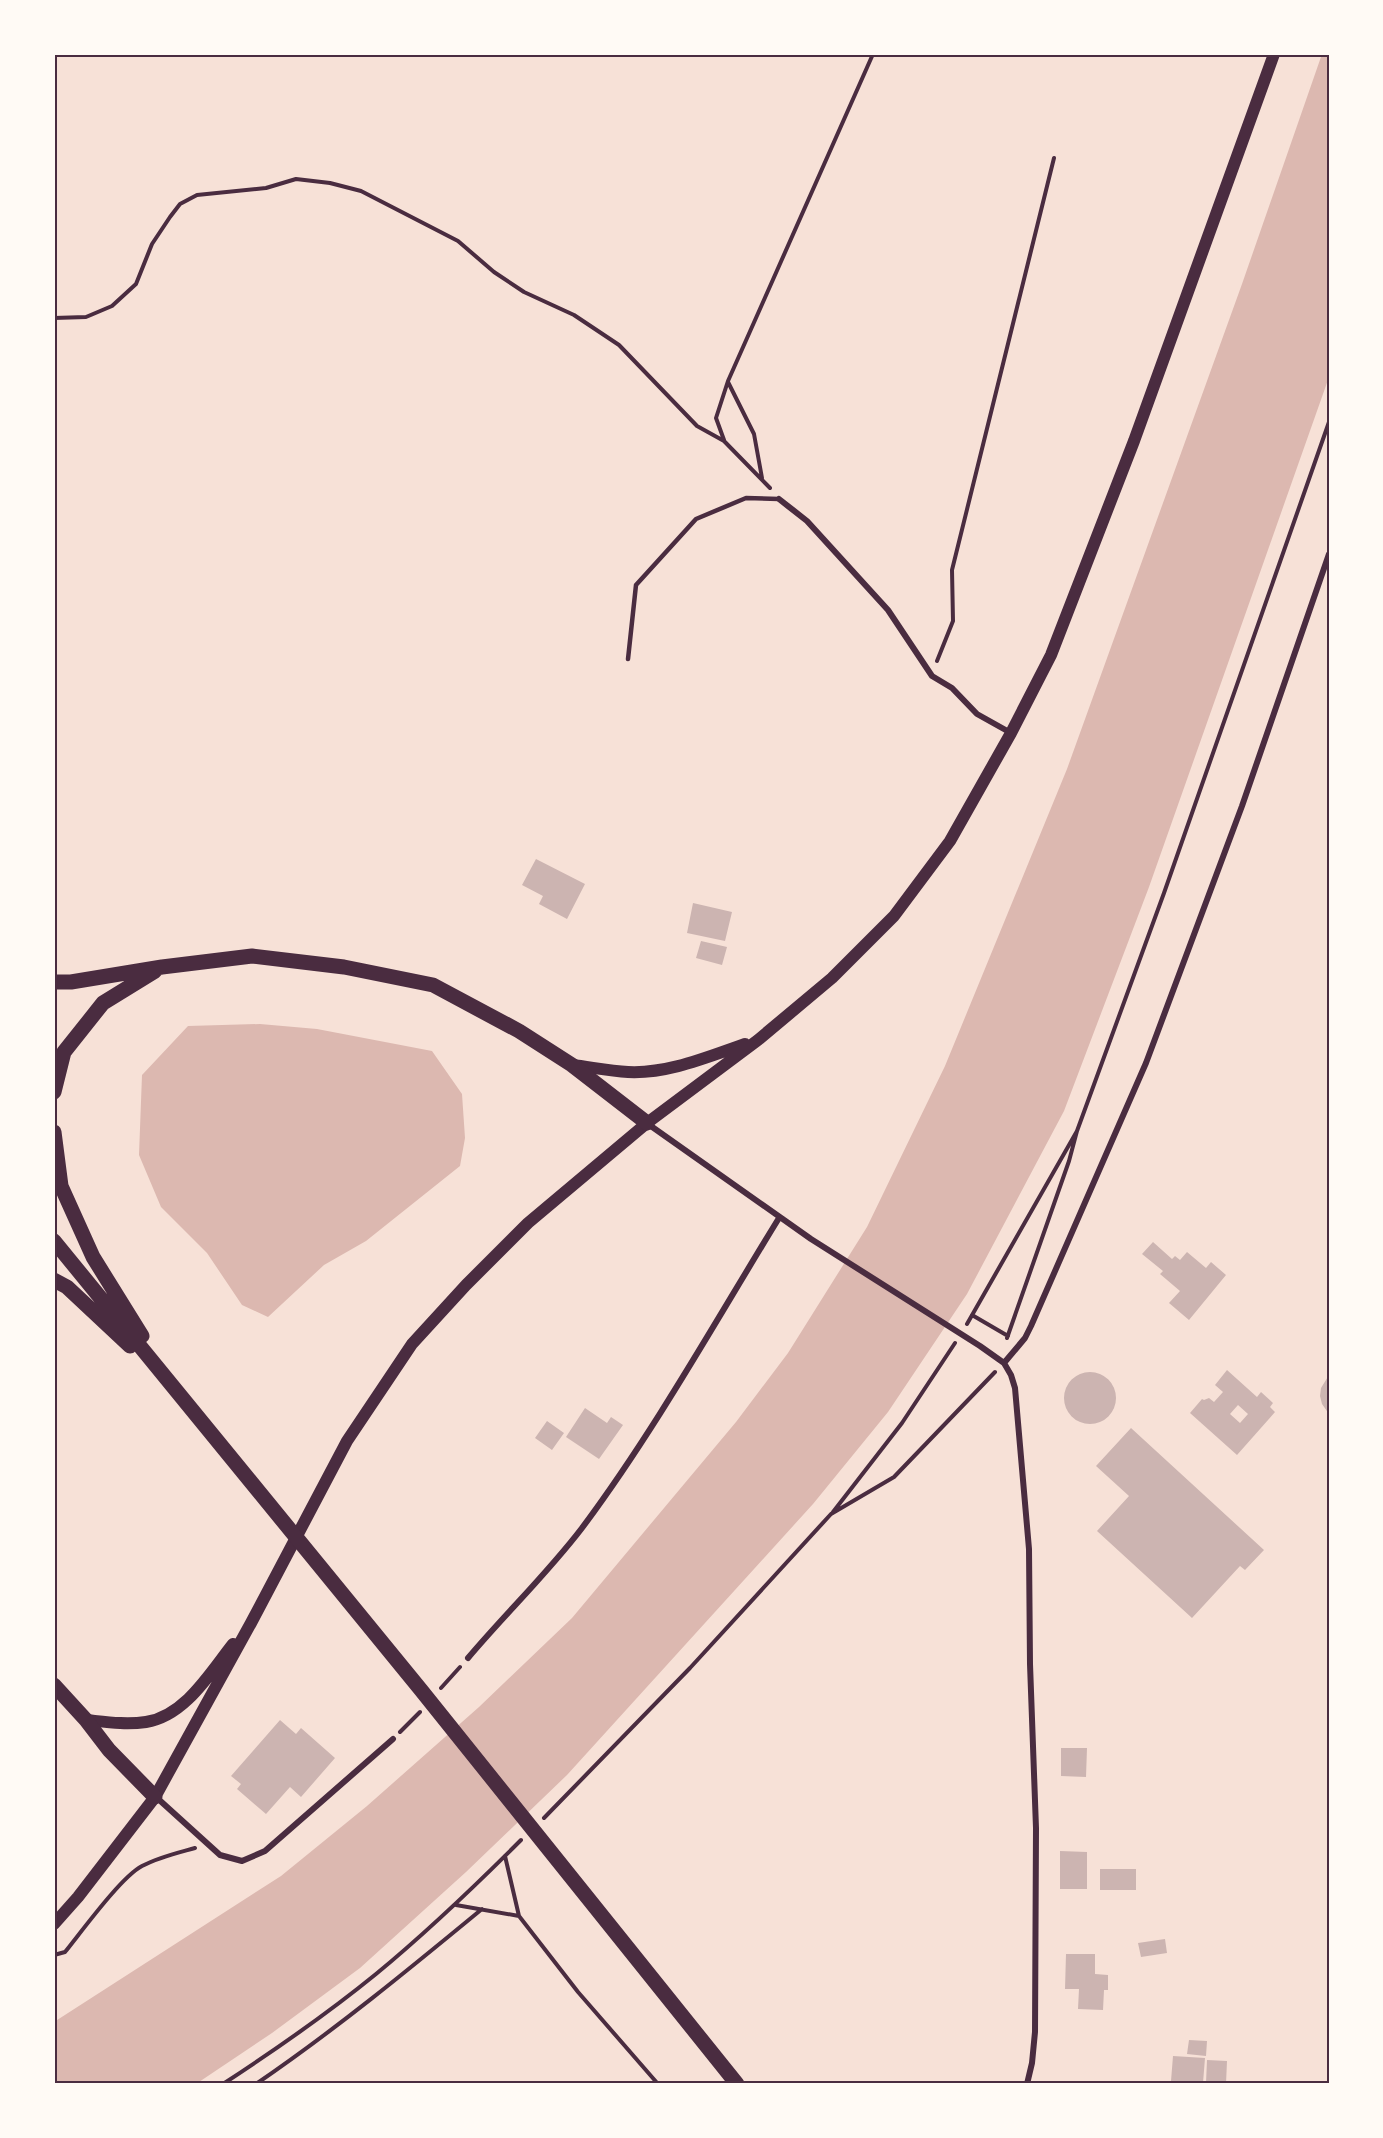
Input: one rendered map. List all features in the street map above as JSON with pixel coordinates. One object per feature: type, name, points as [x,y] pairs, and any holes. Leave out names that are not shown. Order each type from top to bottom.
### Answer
[{"type":"main road","points":[[54,1924],[78,1897],[156,1797],[347,1441],[412,1344],[466,1285],[528,1223],[647,1123],[758,1040],[832,978],[894,916],[950,841],[1011,733],[1051,655],[1130,451],[1274,54]]},
{"type":"main road","points":[[54,982],[71,982],[162,967],[252,956],[344,967],[433,985],[519,1031],[572,1065],[647,1123]]},
{"type":"main road","points":[[54,1092],[64,1052],[103,1004],[162,967]]},
{"type":"main road","points":[[572,1065],[627,1072],[660,1070],[758,1040]]},
{"type":"main road","points":[[54,1132],[61,1186],[93,1257],[176,1389]]},
{"type":"main road","points":[[54,1240],[421,1690],[737,2084]]},
{"type":"main road","points":[[54,1280],[67,1287],[176,1389]]},
{"type":"main road","points":[[86,1720],[126,1724],[148,1722],[170,1714],[188,1700],[251,1623]]},
{"type":"main road","points":[[54,1685],[86,1720],[109,1750],[156,1797]]},
{"type":"street","points":[[779,500],[807,521],[888,610],[932,676],[952,688],[978,714],[1011,733]]},
{"type":"street","points":[[1004,1363],[1025,1338],[1031,1326],[1146,1063],[1239,817],[1329,554]]},
{"type":"street","points":[[647,1123],[779,1218],[980,1346],[1004,1363],[1011,1375],[1017,1401],[1029,1549],[1030,1664],[1036,1828],[1035,2032],[1027,2084]]},
{"type":"street","points":[[468,1658],[547,1570],[615,1482],[779,1218]]},
{"type":"street","points":[[156,1797],[220,1855],[242,1861],[265,1851],[393,1739]]},
{"type":"lane","points":[[628,659],[636,585],[696,519],[746,498],[779,500]]},
{"type":"path","points":[[724,441],[716,418],[728,381],[873,54]]},
{"type":"path","points":[[932,676],[952,621],[952,570],[1054,158]]},
{"type":"path","points":[[54,318],[86,317],[112,306],[136,284],[152,244],[170,217],[180,204],[197,195],[266,188],[296,179],[361,190],[458,242],[494,272],[524,292],[574,315],[619,345],[697,426],[724,441],[762,478],[779,500]]},
{"type":"path","points":[[728,381],[754,434],[762,478]]},
{"type":"path","points":[[831,1514],[894,1477],[1004,1363],[1008,1336],[1070,1161],[1077,1131],[1160,904],[1329,422]]},
{"type":"path","points":[[965,1329],[1077,1131]]},
{"type":"path","points":[[972,1315],[1008,1336]]},
{"type":"path","points":[[543,1819],[682,1676],[831,1514],[902,1423],[958,1338]]},
{"type":"path","points":[[223,2084],[286,2042],[375,1975],[456,1904],[528,1834]]},
{"type":"path","points":[[54,1955],[65,1952],[119,1886],[140,1867],[160,1858],[208,1845]]},
{"type":"path","points":[[505,1856],[519,1916],[578,1992],[658,2084]]},
{"type":"path","points":[[456,1904],[519,1916]]},
{"type":"path","points":[[256,2084],[381,1991],[482,1910]]},
{"type":"shaded area","points":[[1322,54],[1329,54],[1329,377],[1149,887],[1064,1111],[967,1294],[888,1412],[813,1504],[567,1775],[466,1872],[360,1968],[272,2033],[196,2084],[54,2084],[54,2022],[281,1876],[367,1806],[479,1707],[572,1618],[736,1422],[788,1353],[867,1227],[945,1066],[1067,769],[1242,284]]},
{"type":"shaded area","points":[[260,1024],[317,1029],[432,1051],[462,1094],[465,1138],[460,1166],[366,1241],[324,1265],[268,1317],[242,1305],[207,1253],[161,1207],[139,1155],[142,1075],[188,1026]]},
{"type":"building","points":[[536,859],[585,884],[567,919],[539,904],[543,896],[522,885]]},
{"type":"building","points":[[693,903],[732,912],[725,941],[687,933]]},
{"type":"building","points":[[701,941],[727,947],[722,965],[696,958]]},
{"type":"building","points":[[1153,1242],[1172,1259],[1175,1256],[1180,1260],[1187,1252],[1206,1268],[1211,1262],[1226,1275],[1189,1320],[1169,1303],[1180,1291],[1160,1274],[1163,1271],[1142,1254]]},
{"type":"building","points":[[1227,1370],[1257,1397],[1261,1392],[1273,1403],[1270,1407],[1275,1412],[1237,1455],[1190,1413],[1202,1399],[1209,1398],[1214,1402],[1223,1392],[1215,1385]],"holes":[[[1238,1405],[1248,1414],[1240,1423],[1230,1414]]]},
{"type":"building","points":[[1085,1372],[1095,1372],[1109,1379],[1116,1398],[1109,1417],[1095,1424],[1085,1424],[1075,1420],[1068,1413],[1064,1403],[1064,1393],[1068,1383],[1075,1376]]},
{"type":"building","points":[[1329,1375],[1329,1414],[1320,1396],[1321,1388]]},
{"type":"building","points":[[585,1408],[607,1423],[611,1417],[623,1425],[599,1459],[566,1437]]},
{"type":"building","points":[[547,1421],[564,1433],[552,1450],[535,1438]]},
{"type":"building","points":[[1131,1428],[1264,1550],[1245,1570],[1240,1566],[1192,1618],[1097,1531],[1129,1496],[1096,1466]]},
{"type":"building","points":[[280,1720],[296,1734],[301,1728],[335,1758],[301,1797],[290,1787],[266,1814],[237,1789],[241,1784],[231,1776]]},
{"type":"building","points":[[1061,1748],[1087,1748],[1086,1777],[1061,1776]]},
{"type":"building","points":[[1060,1851],[1087,1852],[1087,1889],[1060,1889]]},
{"type":"building","points":[[1100,1869],[1136,1869],[1136,1890],[1100,1890]]},
{"type":"building","points":[[1165,1939],[1167,1953],[1141,1957],[1138,1943]]},
{"type":"building","points":[[1066,1954],[1095,1954],[1095,1974],[1108,1975],[1108,1990],[1104,1990],[1103,2010],[1078,2009],[1079,1989],[1065,1989]]},
{"type":"building","points":[[1189,2040],[1207,2041],[1206,2056],[1187,2054]]},
{"type":"building","points":[[1173,2056],[1205,2058],[1203,2083],[1180,2084],[1180,2082],[1171,2081]]},
{"type":"building","points":[[1207,2060],[1227,2061],[1226,2084],[1206,2083]]}]
